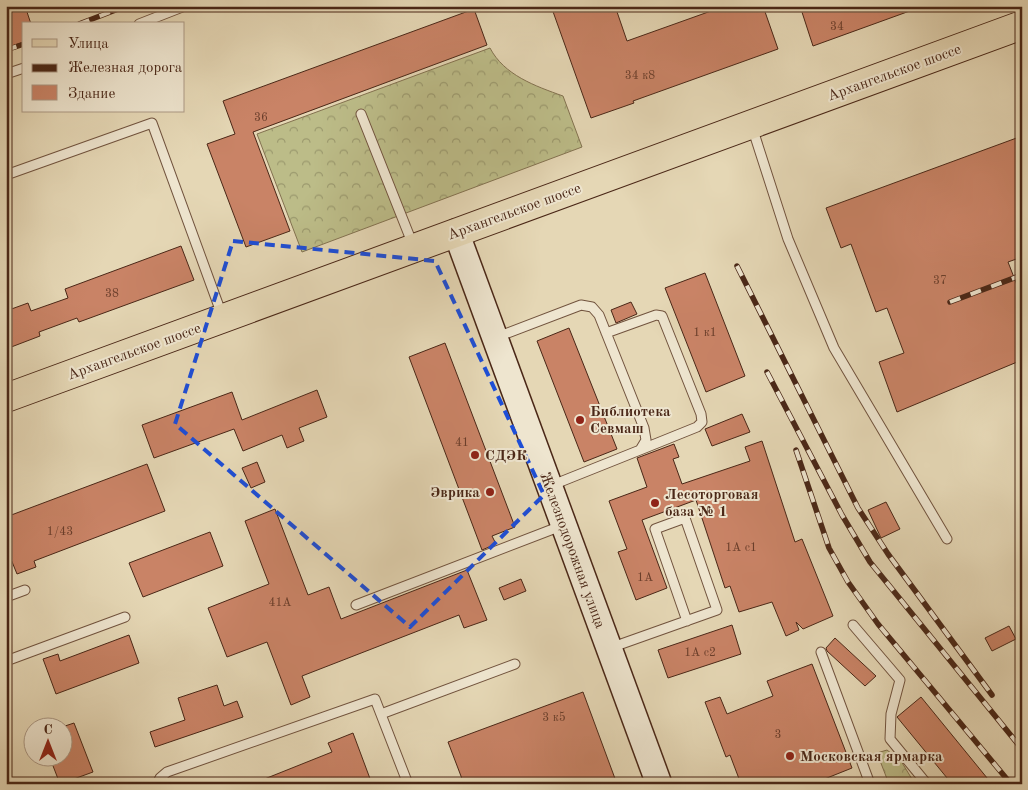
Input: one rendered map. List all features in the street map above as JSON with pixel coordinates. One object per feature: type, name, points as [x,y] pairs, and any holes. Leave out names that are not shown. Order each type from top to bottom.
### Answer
[{"type":"main road","name":"Архангельское шоссе","points":[[6,398],[1022,25]]},
{"type":"main road","name":"Железнодорожная улица","points":[[456,232],[659,784]]},
{"type":"lane","points":[[144,22],[186,6]]},
{"type":"lane","points":[[1018,6],[1022,16]]},
{"type":"lane","points":[[6,74],[22,69]]},
{"type":"lane","points":[[361,114],[414,247]]},
{"type":"lane","points":[[6,175],[152,123],[223,318]]},
{"type":"lane","points":[[751,124],[788,239],[834,348],[948,539]]},
{"type":"lane","points":[[495,337],[581,305],[592,307],[599,315],[644,428],[646,440],[640,450]]},
{"type":"lane","points":[[550,487],[697,427],[702,422],[701,414],[662,316],[656,315],[606,333]]},
{"type":"lane","points":[[609,648],[687,621],[717,610],[685,518],[655,530],[687,621]]},
{"type":"lane","points":[[356,605],[564,525]]},
{"type":"lane","points":[[6,597],[25,590]]},
{"type":"lane","points":[[6,661],[125,618]]},
{"type":"lane","points":[[853,625],[900,680],[891,714],[890,739],[927,784]]},
{"type":"lane","points":[[821,652],[870,784]]},
{"type":"lane","points":[[381,714],[515,664]]},
{"type":"lane","points":[[157,784],[160,778],[168,772],[375,699],[408,784]]},
{"type":"highlighted area","points":[[233,241],[435,261],[544,495],[410,627],[175,424]]},
{"type":"green space","points":[[490,48],[503,65],[521,78],[531,84],[563,96],[582,147],[302,252],[257,134]]},
{"type":"green space","points":[[887,750],[901,761],[915,784],[889,784],[877,753]]},
{"type":"building","points":[[6,6],[25,6],[30,22],[22,22],[22,43],[6,48]]},
{"type":"building","points":[[551,6],[615,6],[627,41],[725,6],[763,6],[778,49],[591,118]]},
{"type":"building","points":[[800,6],[917,6],[918,8],[813,46]]},
{"type":"building","points":[[474,9],[487,45],[253,132],[290,231],[246,247],[207,144],[235,134],[223,101]]},
{"type":"building","points":[[1022,136],[1022,257],[1008,262],[1022,298],[1022,360],[897,412],[879,362],[904,353],[887,308],[876,312],[851,244],[841,248],[826,208]]},
{"type":"building","points":[[181,246],[194,280],[79,322],[77,318],[39,332],[40,336],[6,349],[6,311],[28,303],[31,311],[68,298],[65,289]]},
{"type":"building","points":[[705,273],[745,376],[706,392],[665,288]]},
{"type":"building","points":[[631,302],[637,314],[616,323],[611,310]]},
{"type":"building","points":[[569,328],[617,449],[584,462],[537,341]]},
{"type":"building","points":[[445,343],[515,527],[492,536],[496,544],[482,550],[409,357]]},
{"type":"building","points":[[317,390],[327,417],[299,428],[304,441],[287,448],[282,435],[243,451],[234,429],[154,458],[142,425],[232,392],[242,420]]},
{"type":"building","points":[[742,414],[750,432],[712,446],[705,429]]},
{"type":"building","points":[[762,441],[795,542],[802,539],[833,616],[803,629],[796,622],[799,630],[786,636],[772,602],[739,612],[730,586],[725,588],[696,500],[642,520],[667,588],[636,600],[618,552],[627,549],[609,501],[647,487],[637,458],[674,444],[679,457],[673,459],[682,484],[750,461],[745,447]]},
{"type":"building","points":[[257,462],[265,482],[251,488],[242,468]]},
{"type":"building","points":[[147,464],[165,511],[34,561],[36,567],[17,574],[6,547],[6,517]]},
{"type":"building","points":[[886,502],[900,529],[881,538],[868,510]]},
{"type":"building","points":[[275,509],[308,595],[329,587],[341,619],[467,570],[487,620],[464,628],[459,615],[302,676],[310,697],[291,705],[267,642],[227,657],[208,608],[269,584],[245,521]]},
{"type":"building","points":[[210,532],[223,566],[143,597],[129,563]]},
{"type":"building","points":[[521,579],[526,591],[504,600],[499,588]]},
{"type":"building","points":[[732,625],[741,654],[668,678],[658,650]]},
{"type":"building","points":[[1009,626],[1016,639],[992,651],[985,638]]},
{"type":"building","points":[[129,635],[139,663],[56,694],[43,659],[58,654],[60,661]]},
{"type":"building","points":[[835,638],[876,676],[865,686],[827,651],[826,648]]},
{"type":"building","points":[[812,664],[852,768],[812,784],[741,784],[730,755],[726,757],[705,702],[720,697],[727,714],[773,696],[767,681]]},
{"type":"building","points":[[217,685],[224,706],[237,701],[243,717],[155,747],[150,732],[185,720],[178,698]]},
{"type":"building","points":[[583,692],[617,784],[464,784],[448,742]]},
{"type":"building","points":[[921,697],[992,784],[952,784],[897,717]]},
{"type":"building","points":[[74,723],[93,772],[60,784],[54,768],[72,768],[72,724]]},
{"type":"building","points":[[353,733],[372,784],[252,784],[332,752],[328,743]]},
{"type":"railway","points":[[84,22],[126,6]]},
{"type":"railway","points":[[6,50],[22,45]]},
{"type":"railway","points":[[737,266],[858,508],[888,554],[992,695]]},
{"type":"railway","points":[[950,302],[1022,275]]},
{"type":"railway","points":[[767,372],[842,515],[870,562],[1022,749]]},
{"type":"railway","points":[[796,450],[829,548],[848,582],[878,624],[1011,784]]},
{"type":"place","name":"Библиотека Севмаш","points":[[580,420]]},
{"type":"place","name":"СДЭК","points":[[475,455]]},
{"type":"place","name":"Эврика","points":[[490,492]]},
{"type":"place","name":"Лесоторговая база № 1","points":[[655,503]]},
{"type":"place","name":"Московская ярмарка","points":[[790,756]]}]
